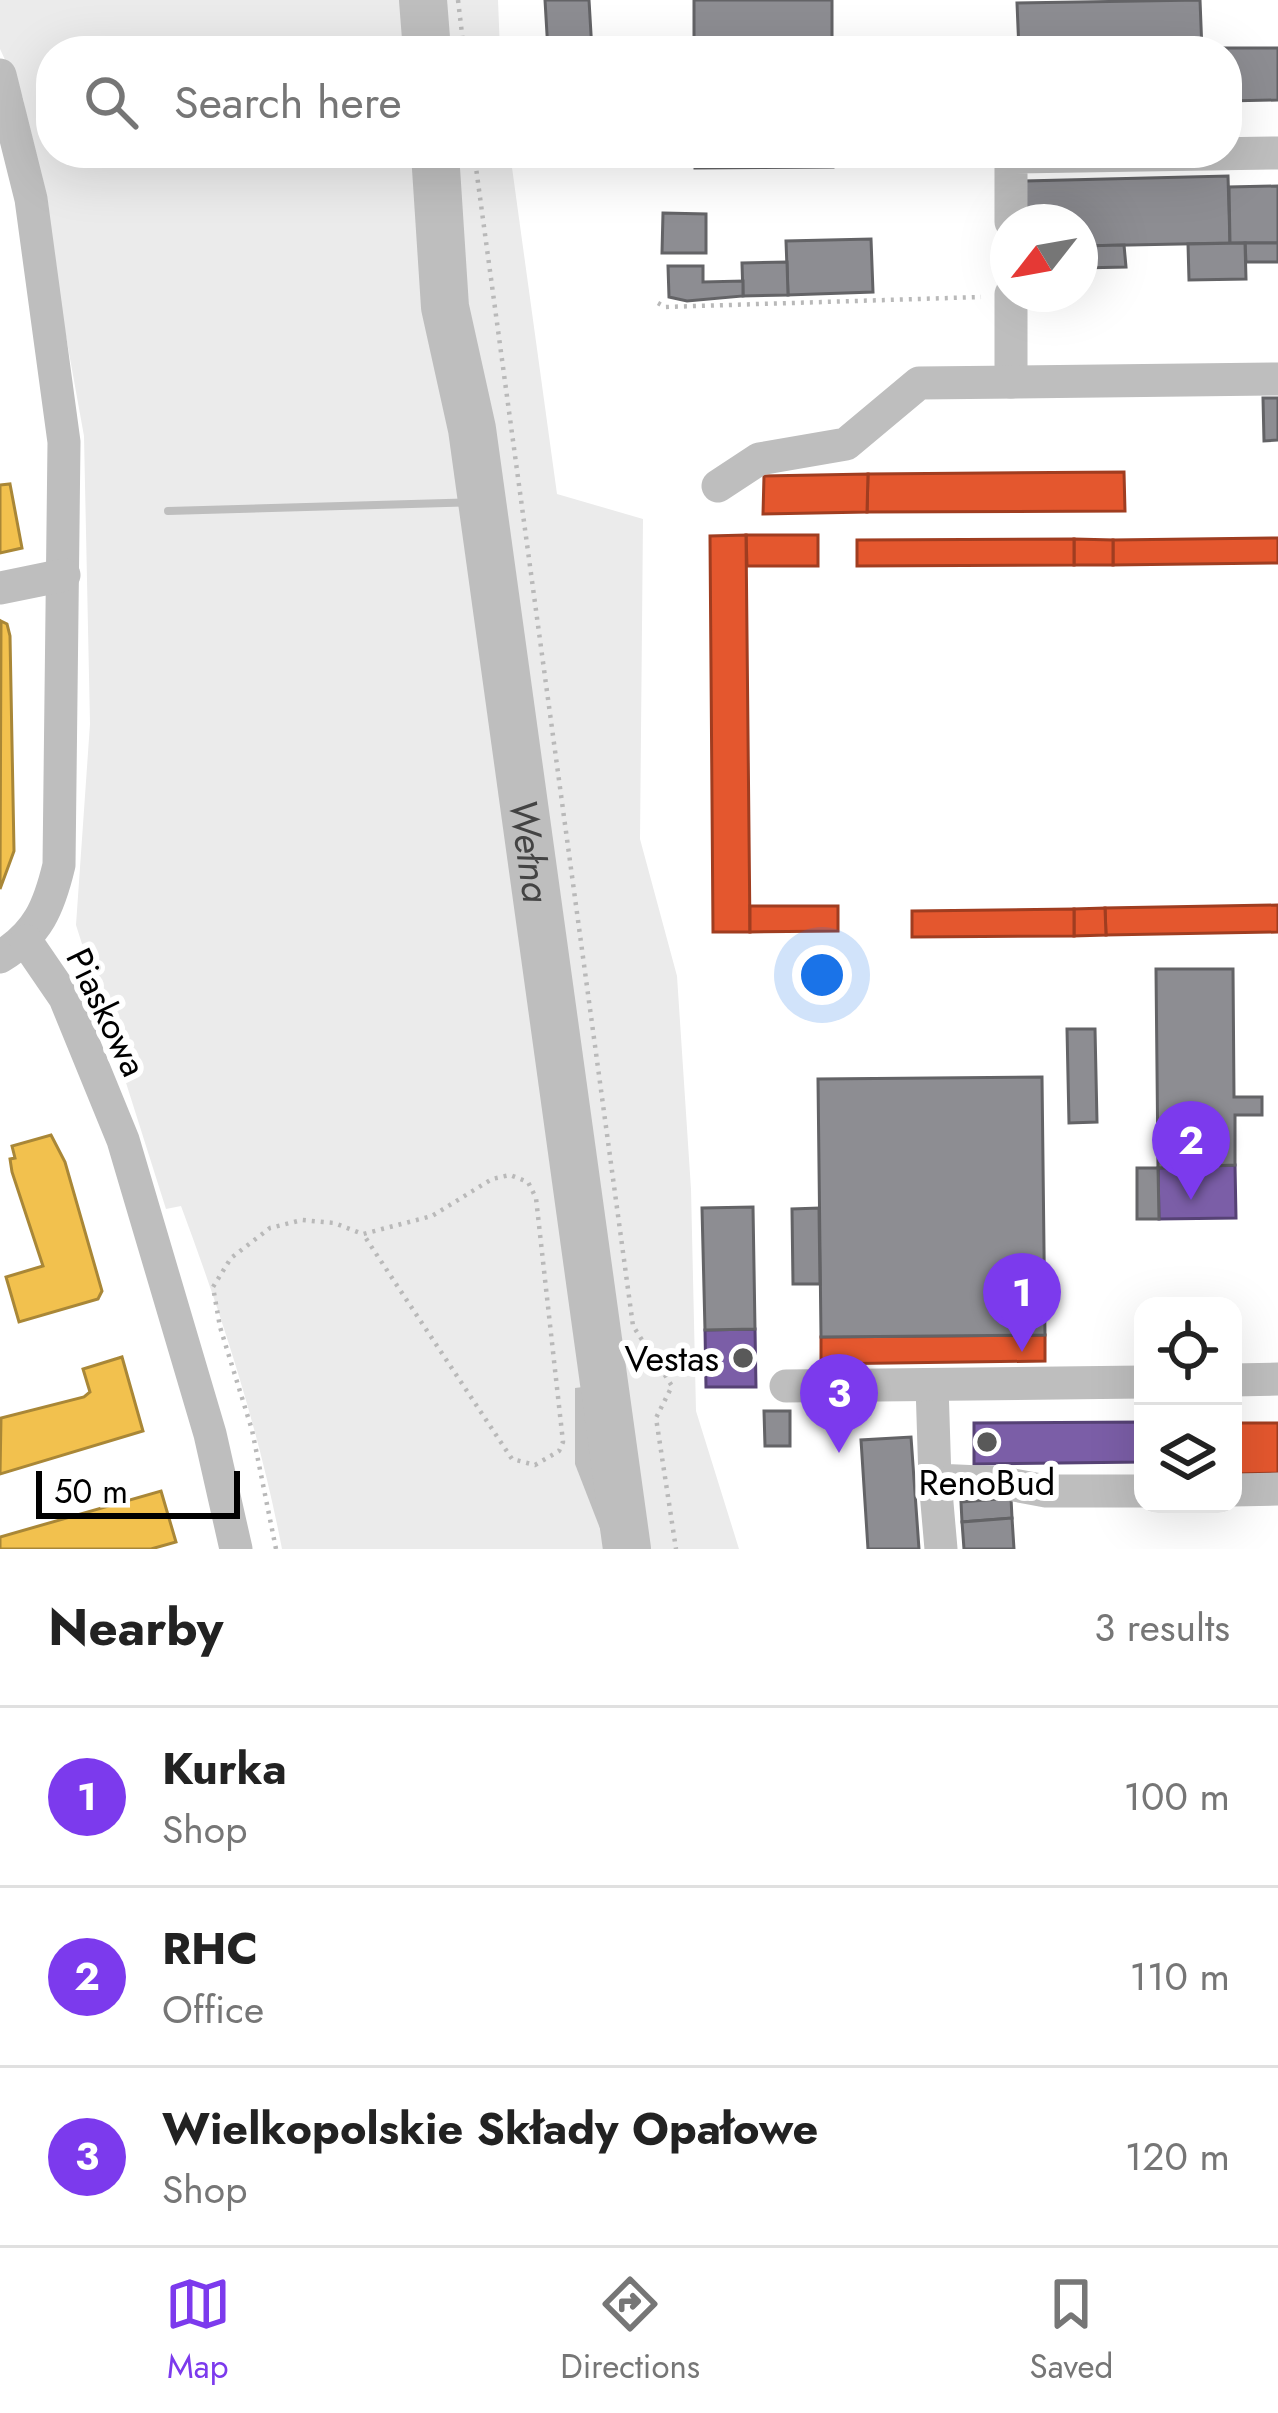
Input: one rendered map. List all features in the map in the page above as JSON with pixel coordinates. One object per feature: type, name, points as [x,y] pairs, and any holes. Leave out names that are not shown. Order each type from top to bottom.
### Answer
[{"type":"street","name":"Piaskowa","points":[[0,75],[31,199],[64,442],[59,865],[51,899],[13,949],[65,998],[123,1140],[210,1434],[236,1549]]},
{"type":"street","points":[[1242,154],[1278,154]]},
{"type":"street","points":[[1011,168],[1011,204]]},
{"type":"street","points":[[1011,312],[1011,382]]},
{"type":"street","points":[[718,487],[759,459],[846,444],[919,383],[1278,380]]},
{"type":"street","points":[[0,588],[64,575]]},
{"type":"street","points":[[1242,1380],[1278,1379]]},
{"type":"street","points":[[786,1386],[1134,1382]]},
{"type":"street","points":[[932,1385],[941,1549]]},
{"type":"street","points":[[935,1480],[1004,1483],[1046,1491],[1134,1490]]},
{"type":"street","points":[[1242,1490],[1278,1489]]},
{"type":"path","points":[[458,0],[462,36]]},
{"type":"path","points":[[476,168],[633,1325],[672,1386],[656,1418],[676,1549]]},
{"type":"path","points":[[658,303],[665,307],[990,296]]},
{"type":"path","points":[[276,1549],[252,1430],[220,1327],[213,1287],[231,1258],[270,1228],[302,1220],[334,1223],[363,1234],[432,1216],[492,1179],[510,1175],[528,1182],[536,1198],[563,1442],[559,1451],[536,1465],[512,1459],[363,1234]]},
{"type":"shaded area","points":[[0,0],[498,0],[499,36],[36,36],[36,168],[512,168],[557,494],[643,519],[640,839],[677,976],[691,1189],[696,1411],[739,1549],[282,1549],[225,1333],[181,1206],[166,1209],[76,925],[90,724],[84,436],[23,98],[0,49]]},
{"type":"shaded area","points":[[614,1383],[640,1549],[608,1549],[575,1464],[575,1388]]},
{"type":"building: Homes","points":[[10,484],[22,548],[0,553],[0,485]]},
{"type":"building: Homes","points":[[1,621],[7,624],[10,636],[14,851],[0,889]]},
{"type":"building: Homes","points":[[51,1135],[65,1162],[102,1291],[98,1299],[19,1322],[6,1277],[43,1266],[12,1172],[12,1146]]},
{"type":"building: Homes","points":[[122,1357],[143,1431],[0,1474],[1,1418],[84,1397],[90,1392],[83,1369]]},
{"type":"building: Homes","points":[[161,1491],[176,1542],[151,1549],[0,1549],[0,1537]]},
{"type":"building: Shops","points":[[1124,472],[1125,511],[867,512],[868,474]]},
{"type":"building: Shops","points":[[868,474],[867,512],[763,514],[764,476]]},
{"type":"building: Shops","points":[[746,535],[818,535],[818,566],[747,566]]},
{"type":"building: Shops","points":[[746,535],[750,932],[713,932],[710,536]]},
{"type":"building: Shops","points":[[1278,538],[1278,563],[1113,565],[1113,540]]},
{"type":"building: Shops","points":[[1074,539],[1113,540],[1113,565],[1074,565]]},
{"type":"building: Shops","points":[[1074,539],[1074,565],[857,566],[857,540]]},
{"type":"building: Shops","points":[[1278,905],[1278,932],[1106,935],[1105,908]]},
{"type":"building: Shops","points":[[750,906],[838,906],[838,931],[750,932]]},
{"type":"building: Shops","points":[[1105,908],[1106,935],[1074,936],[1074,909]]},
{"type":"building: Shops","points":[[1074,909],[1074,936],[912,937],[912,911]]},
{"type":"building: Shops","points":[[1045,1335],[1045,1361],[821,1364],[821,1337]]},
{"type":"building: Shops","points":[[1242,1423],[1278,1423],[1278,1473],[1242,1474]]},
{"type":"building: Offices","points":[[1235,1165],[1236,1218],[1159,1219],[1158,1168]]},
{"type":"building: Offices","points":[[755,1329],[756,1387],[706,1387],[705,1330]]},
{"type":"building: Offices","points":[[1134,1422],[1134,1462],[974,1464],[974,1423]]},
{"type":"building: Industry","points":[[545,0],[589,0],[591,36],[547,36]]},
{"type":"building: Industry","points":[[694,0],[832,0],[832,36],[694,36]]},
{"type":"building: Industry","points":[[1200,0],[1201,36],[1018,36],[1017,3]]},
{"type":"building: Industry","points":[[1242,48],[1278,48],[1278,100],[1242,101]]},
{"type":"building: Industry","points":[[1228,176],[1230,243],[1098,246],[1098,204],[1026,204],[1025,181]]},
{"type":"building: Industry","points":[[1278,186],[1278,243],[1230,243],[1229,187]]},
{"type":"building: Industry","points":[[663,213],[706,214],[706,253],[662,253]]},
{"type":"building: Industry","points":[[871,239],[873,292],[788,295],[786,241]]},
{"type":"building: Industry","points":[[1245,243],[1278,243],[1278,262],[1246,262]]},
{"type":"building: Industry","points":[[1245,243],[1246,279],[1189,280],[1188,244]]},
{"type":"building: Industry","points":[[1124,245],[1126,267],[1098,268],[1098,246]]},
{"type":"building: Industry","points":[[787,262],[788,295],[743,296],[742,263]]},
{"type":"building: Industry","points":[[668,266],[703,266],[703,282],[743,281],[743,296],[687,301],[669,297]]},
{"type":"building: Industry","points":[[1263,398],[1278,398],[1278,440],[1264,441]]},
{"type":"building: Industry","points":[[1156,969],[1233,969],[1234,1097],[1262,1097],[1262,1115],[1235,1115],[1235,1165],[1158,1168]]},
{"type":"building: Industry","points":[[1067,1029],[1095,1029],[1097,1122],[1069,1123]]},
{"type":"building: Industry","points":[[1042,1077],[1045,1335],[821,1337],[818,1079]]},
{"type":"building: Industry","points":[[1137,1168],[1158,1168],[1159,1219],[1137,1219]]},
{"type":"building: Industry","points":[[753,1207],[755,1329],[705,1330],[702,1208]]},
{"type":"building: Industry","points":[[819,1208],[820,1284],[793,1284],[792,1209]]},
{"type":"building: Industry","points":[[764,1411],[790,1411],[790,1446],[765,1446]]},
{"type":"building: Industry","points":[[911,1437],[919,1549],[868,1549],[861,1440]]},
{"type":"building: Industry","points":[[1011,1498],[1012,1518],[962,1522],[961,1502]]},
{"type":"building: Industry","points":[[1012,1518],[1014,1549],[964,1549],[962,1522]]},
{"type":"waterway","name":"Wełna","points":[[423,0],[426,36]]},
{"type":"waterway","name":"Wełna","points":[[436,168],[445,307],[472,429],[627,1549]]},
{"type":"waterway","points":[[168,511],[481,502]]},
{"type":"place","name":"RHC","points":[[1191,1200]]},
{"type":"place","name":"Kurka","points":[[1022,1352]]},
{"type":"place","name":"Vestas","points":[[743,1358]]},
{"type":"place","name":"RenoBud","points":[[987,1442]]},
{"type":"place","name":"Wielkopolskie Składy Opałowe","points":[[839,1453]]}]
